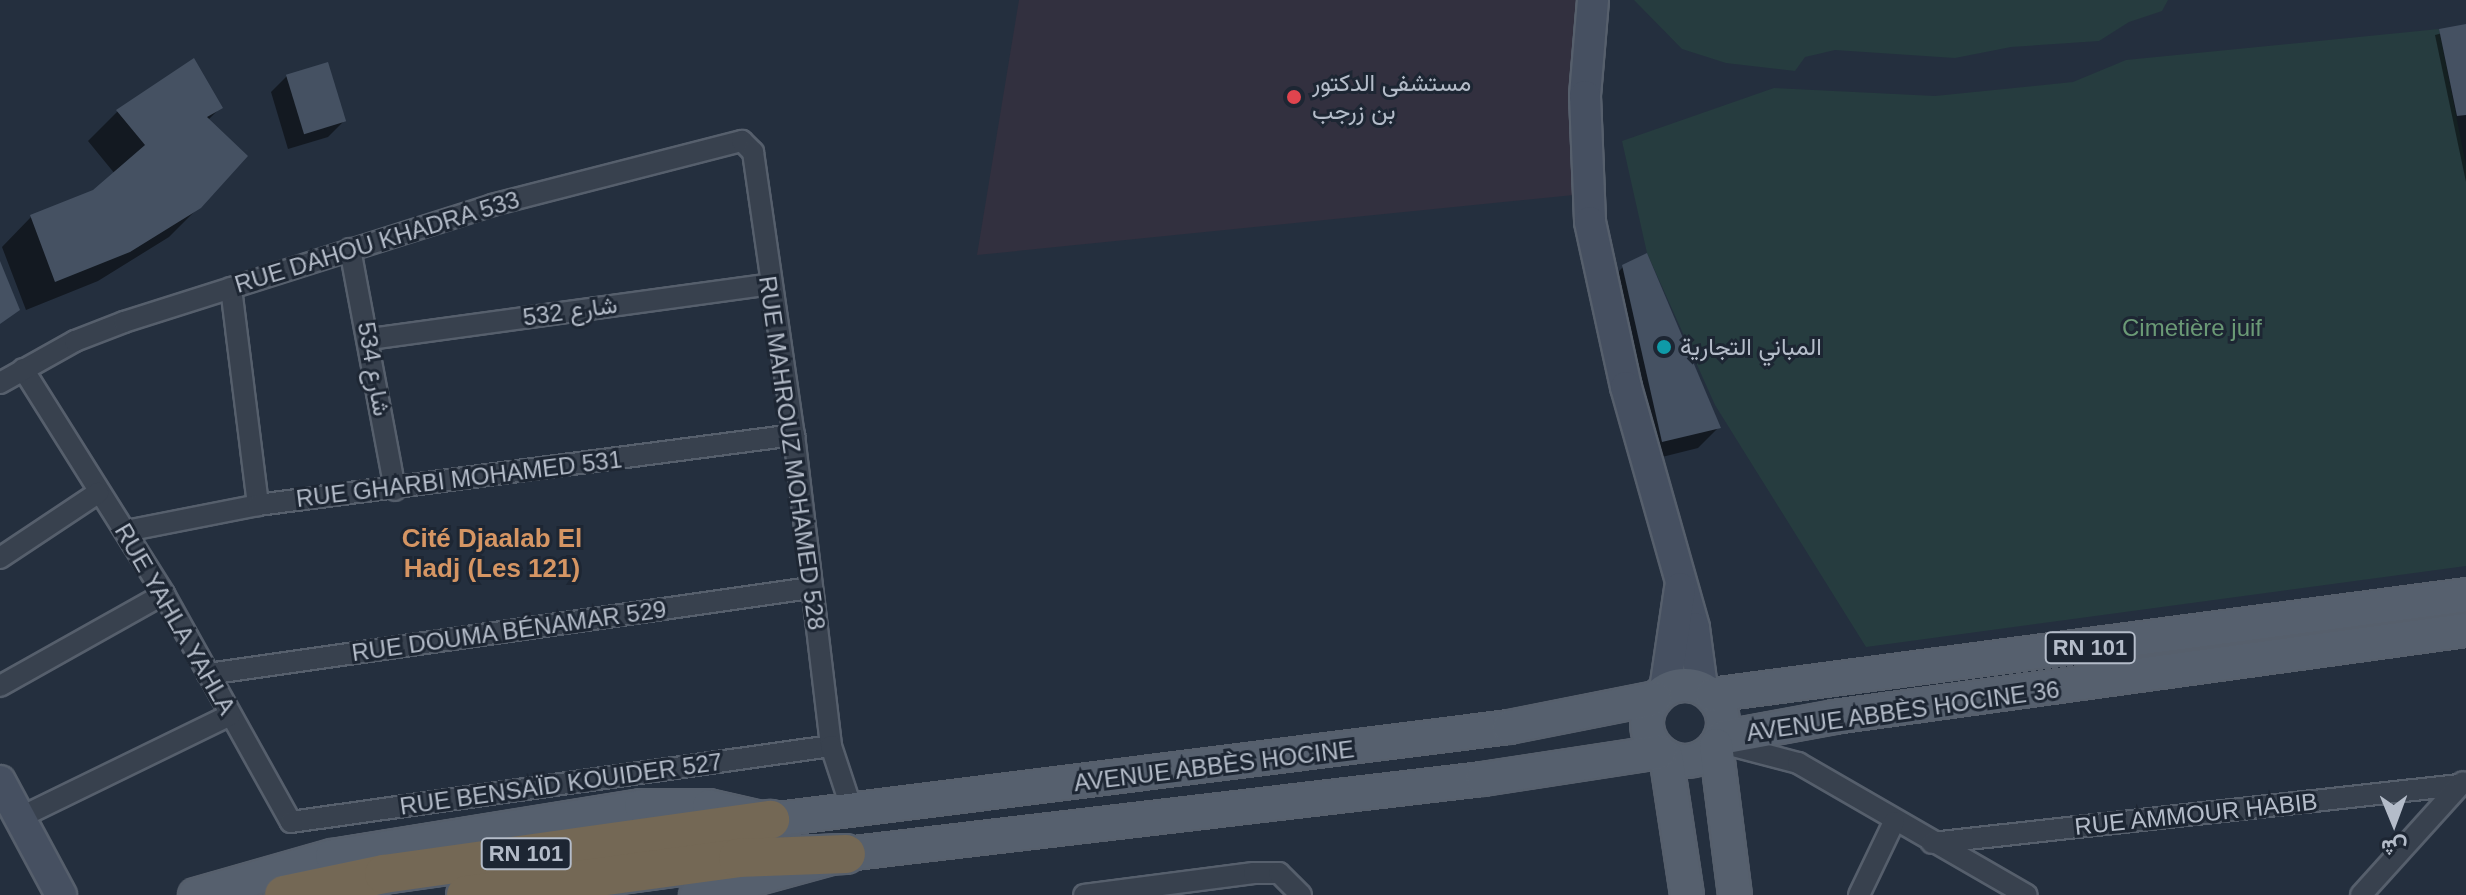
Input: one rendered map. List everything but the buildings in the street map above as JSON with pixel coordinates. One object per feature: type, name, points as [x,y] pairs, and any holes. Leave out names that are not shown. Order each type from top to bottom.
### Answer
[{"type":"highway","name":"RN 101","points":[[284,895],[384,874],[770,820]]},
{"type":"highway","name":"RN 101","points":[[466,895],[738,858],[846,854]]},
{"type":"main road","points":[[1593,0],[1585,96],[1590,222],[1626,387],[1694,628],[1707,692],[1723,716],[1718,742],[1735,895]]},
{"type":"main road","points":[[1680,586],[1660,694],[1647,720],[1663,754],[1687,895]]},
{"type":"main road","name":"AVENUE ABBÈS HOCINE 36","points":[[1707,692],[2466,595]]},
{"type":"main road","name":"AVENUE ABBÈS HOCINE 36","points":[[1718,742],[1834,717],[2466,630]]},
{"type":"main road","points":[[1660,694],[1689,684],[1707,692]]},
{"type":"main road","name":"AVENUE ABBÈS HOCINE","points":[[195,895],[332,856],[641,806],[709,806],[770,820],[1509,727],[1660,694]]},
{"type":"main road","points":[[1663,754],[1693,760],[1718,742]]},
{"type":"main road","name":"AVENUE ABBÈS HOCINE","points":[[696,895],[846,854],[1483,779],[1663,754]]},
{"type":"main road","points":[[0,781],[61,895]]},
{"type":"main road","points":[[25,831],[82,895]]},
{"type":"street","name":"RUE DAHOU KHADRA 533","points":[[0,383],[23,369],[124,322],[350,249],[729,142],[749,146],[753,161]]},
{"type":"street","name":"RUE MAHROUZ MOHAMED 528","points":[[753,161],[794,435],[810,588],[834,755],[852,810]]},
{"type":"street","name":"534 شارع","points":[[350,249],[370,339],[395,490]]},
{"type":"street","name":"532 شارع","points":[[370,339],[770,284]]},
{"type":"street","points":[[231,288],[258,505]]},
{"type":"street","name":"RUE YAHLA YAHLA","points":[[23,369],[164,594],[291,822]]},
{"type":"street","name":"RUE GHARBI MOHAMED 531","points":[[126,531],[258,505],[395,490],[794,435]]},
{"type":"street","points":[[0,558],[98,493]]},
{"type":"street","name":"RUE DOUMA BÉNAMAR 529","points":[[208,674],[810,588]]},
{"type":"street","points":[[0,686],[164,594]]},
{"type":"street","points":[[25,831],[230,715]]},
{"type":"street","points":[[1718,742],[1798,763],[1894,822],[2027,895]]},
{"type":"street","name":"RUE BENSAÏD KOUIDER 527","points":[[291,822],[834,755]]},
{"type":"street","points":[[2361,895],[2463,782]]},
{"type":"street","name":"RUE AMMOUR HABIB","points":[[1932,843],[2463,782]]},
{"type":"street","points":[[1859,895],[1894,822]]},
{"type":"street","points":[[1084,895],[1254,873],[1279,873],[1301,895]]},
{"type":"shaded area","name":"مستشفى الدكتور بن زرجب","points":[[1019,0],[1597,0],[1574,195],[977,255]]},
{"type":"green space","points":[[1634,0],[2168,0],[2162,11],[2129,22],[2099,41],[2011,47],[1955,58],[1835,50],[1805,57],[1795,71],[1726,63],[1682,49]]},
{"type":"green space","name":"Cimetière juif","points":[[2439,29],[2466,165],[2466,566],[1866,647],[1715,405],[1647,253],[1622,141],[1774,88],[1935,96],[2073,82],[2126,60]]},
{"type":"place","name":"مستشفى الدكتور بن زرجب","points":[[1294,97]]},
{"type":"place","name":"المباني التجارية","points":[[1664,347]]},
{"type":"district","name":"Cité Djaalab El Hadj (Les 121)","points":[[492,554]]}]
